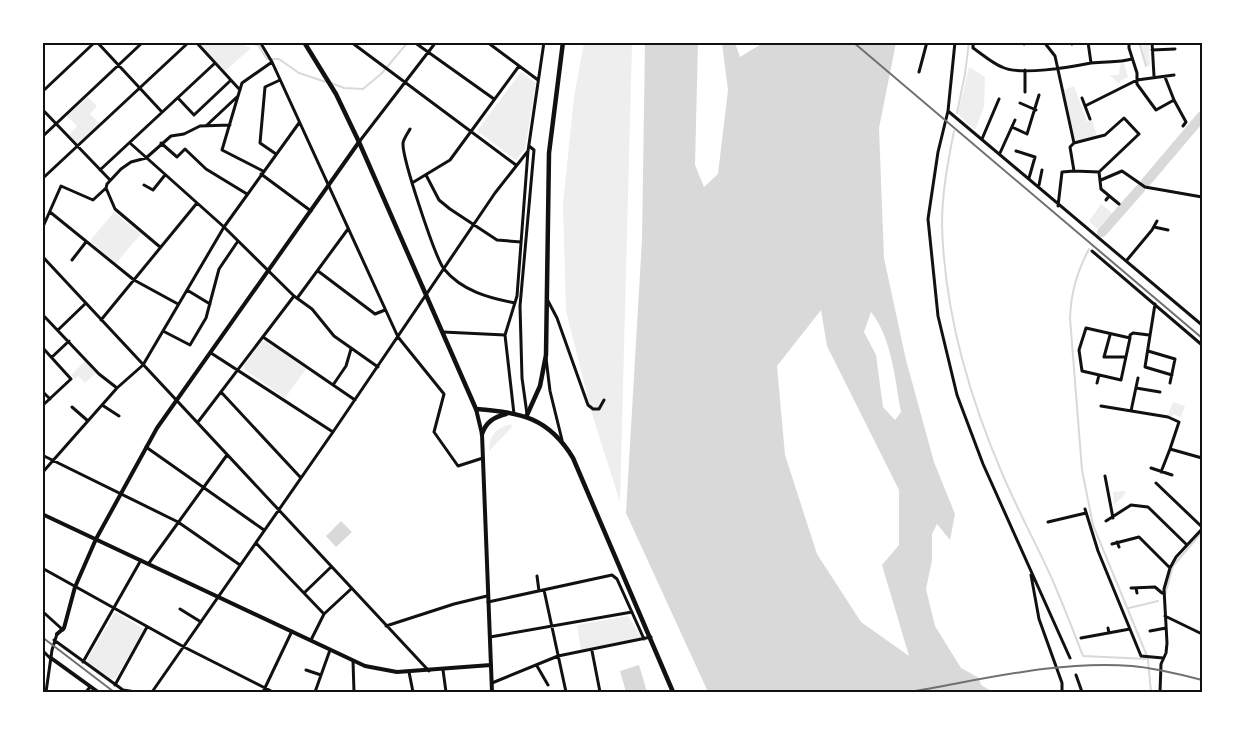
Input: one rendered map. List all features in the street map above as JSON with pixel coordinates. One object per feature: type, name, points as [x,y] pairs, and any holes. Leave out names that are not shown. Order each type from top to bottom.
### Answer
[{"type":"main road","points":[[304,42],[336,94],[359,142],[476,409],[527,415],[543,424],[562,440],[573,458],[673,692]]},
{"type":"main road","points":[[527,415],[540,386],[546,355],[549,153],[564,42]]},
{"type":"main road","points":[[482,434],[490,422],[507,413]]},
{"type":"street","points":[[42,92],[96,42],[162,112]]},
{"type":"street","points":[[42,137],[143,42]]},
{"type":"street","points":[[42,179],[190,42]]},
{"type":"street","points":[[196,42],[214,64],[240,90]]},
{"type":"street","points":[[260,42],[272,62],[398,337],[444,394],[434,432],[458,466],[483,458]]},
{"type":"street","points":[[351,42],[516,165]]},
{"type":"street","points":[[414,42],[494,99]]},
{"type":"street","points":[[46,692],[54,640],[57,634],[63,630],[75,586],[96,539],[146,447],[175,400],[269,272],[328,185],[436,42]]},
{"type":"street","points":[[487,42],[538,80]]},
{"type":"street","points":[[514,414],[505,336],[515,302],[528,146],[544,42]]},
{"type":"street","points":[[919,72],[926,42]]},
{"type":"street","points":[[955,42],[948,110],[938,152],[928,219],[938,316],[960,403],[983,464],[1070,658]]},
{"type":"street","points":[[973,42],[973,48],[1003,68],[1025,70],[1057,69],[1132,59]]},
{"type":"street","points":[[1022,42],[1027,42]]},
{"type":"street","points":[[1044,42],[1056,56],[1057,69],[1074,143]]},
{"type":"street","points":[[1088,42],[1091,63]]},
{"type":"street","points":[[1129,42],[1137,84],[1156,110],[1174,100]]},
{"type":"street","points":[[1152,42],[1154,76]]},
{"type":"street","points":[[1152,50],[1175,49]]},
{"type":"street","points":[[272,62],[242,83],[222,150],[262,173],[311,211]]},
{"type":"street","points":[[100,170],[214,64]]},
{"type":"street","points":[[412,183],[450,160],[519,66]]},
{"type":"street","points":[[1025,70],[1025,92]]},
{"type":"street","points":[[1085,106],[1137,80],[1154,76],[1165,77],[1174,75]]},
{"type":"street","points":[[1165,77],[1174,100],[1186,122],[1183,126]]},
{"type":"street","points":[[276,154],[260,143],[265,87],[280,80]]},
{"type":"street","points":[[178,98],[194,115],[230,81]]},
{"type":"street","points":[[1012,127],[1027,134],[1036,110],[1039,95]]},
{"type":"street","points":[[206,125],[238,96]]},
{"type":"street","points":[[1082,98],[1090,119]]},
{"type":"street","points":[[982,139],[999,100]]},
{"type":"street","points":[[1020,103],[1036,110]]},
{"type":"street","points":[[42,109],[110,180]]},
{"type":"street","points":[[948,110],[1202,325]]},
{"type":"street","points":[[1058,204],[1062,172],[1099,172],[1139,134],[1124,118],[1105,135],[1074,143],[1070,147],[1074,171]]},
{"type":"street","points":[[1000,153],[1015,120]]},
{"type":"street","points":[[42,473],[102,405],[143,365],[224,227],[300,122]]},
{"type":"street","points":[[42,229],[61,186],[93,200],[106,188],[110,180],[131,162],[146,158],[171,136],[206,125],[230,125]]},
{"type":"street","points":[[410,129],[403,142],[412,183],[444,269],[478,295],[515,302]]},
{"type":"street","points":[[130,143],[224,227],[296,297],[312,308],[329,331],[378,367]]},
{"type":"street","points":[[162,143],[177,157],[185,149],[206,169],[247,194]]},
{"type":"street","points":[[527,415],[522,378],[520,306],[534,150],[528,146]]},
{"type":"street","points":[[1016,150],[1035,157],[1029,178]]},
{"type":"street","points":[[152,692],[516,165],[528,151]]},
{"type":"street","points":[[1039,186],[1042,170]]},
{"type":"street","points":[[1101,180],[1122,171],[1144,187],[1202,197]]},
{"type":"street","points":[[1099,172],[1101,189],[1119,204]]},
{"type":"street","points":[[426,174],[429,184],[442,203],[497,240],[521,242]]},
{"type":"street","points":[[144,185],[152,190],[165,175]]},
{"type":"street","points":[[106,188],[114,209],[160,247]]},
{"type":"street","points":[[1106,200],[1109,196]]},
{"type":"street","points":[[101,320],[197,204]]},
{"type":"street","points":[[50,212],[134,280],[178,304]]},
{"type":"street","points":[[1127,260],[1157,221]]},
{"type":"street","points":[[1154,227],[1168,230]]},
{"type":"street","points":[[198,422],[263,337],[318,271],[348,228]]},
{"type":"street","points":[[162,331],[190,345],[206,318],[219,269],[238,241]]},
{"type":"street","points":[[72,260],[86,242]]},
{"type":"street","points":[[1092,251],[1202,344]]},
{"type":"street","points":[[42,256],[429,671]]},
{"type":"street","points":[[318,271],[375,314],[385,310]]},
{"type":"street","points":[[187,290],[210,304]]},
{"type":"street","points":[[547,298],[557,318],[588,405],[593,409],[599,409],[604,400]]},
{"type":"street","points":[[58,330],[86,303]]},
{"type":"street","points":[[1155,304],[1144,367],[1172,375]]},
{"type":"street","points":[[42,314],[100,374],[118,388]]},
{"type":"street","points":[[1130,338],[1110,335],[1086,328],[1079,350],[1082,371],[1121,380],[1130,338],[1133,333],[1149,335]]},
{"type":"street","points":[[443,332],[505,336]]},
{"type":"street","points":[[1110,335],[1104,357],[1126,357]]},
{"type":"street","points":[[263,337],[355,400]]},
{"type":"street","points":[[52,357],[69,341]]},
{"type":"street","points":[[42,347],[71,379],[42,406]]},
{"type":"street","points":[[333,385],[346,366],[351,349]]},
{"type":"street","points":[[1148,351],[1175,359],[1170,383]]},
{"type":"street","points":[[210,353],[333,432]]},
{"type":"street","points":[[546,355],[550,391],[562,440]]},
{"type":"street","points":[[1097,384],[1099,375]]},
{"type":"street","points":[[1131,412],[1138,378]]},
{"type":"street","points":[[1136,388],[1160,392]]},
{"type":"street","points":[[42,391],[50,399]]},
{"type":"street","points":[[221,392],[301,478]]},
{"type":"street","points":[[102,405],[119,416]]},
{"type":"street","points":[[1101,406],[1168,418],[1179,422],[1162,472]]},
{"type":"street","points":[[72,407],[88,421]]},
{"type":"street","points":[[476,409],[482,434],[487,602],[492,692]]},
{"type":"street","points":[[146,447],[264,530]]},
{"type":"street","points":[[1170,449],[1202,458]]},
{"type":"street","points":[[42,455],[178,522],[240,565]]},
{"type":"street","points":[[149,564],[227,455]]},
{"type":"street","points":[[1151,468],[1172,475]]},
{"type":"street","points":[[1105,476],[1113,518]]},
{"type":"street","points":[[1156,483],[1202,528],[1170,568],[1163,593],[1167,643],[1161,664],[1160,692],[1166,692]]},
{"type":"street","points":[[1106,521],[1131,505],[1148,507],[1187,545]]},
{"type":"street","points":[[1048,522],[1086,511],[1098,551],[1141,656],[1163,658]]},
{"type":"street","points":[[42,514],[219,596],[353,661],[386,671],[409,672],[491,665]]},
{"type":"street","points":[[1112,544],[1139,536],[1170,568]]},
{"type":"street","points":[[256,542],[324,614]]},
{"type":"street","points":[[1117,542],[1119,547]]},
{"type":"street","points":[[83,662],[141,560]]},
{"type":"street","points":[[304,593],[331,567]]},
{"type":"street","points":[[42,568],[263,691],[273,692]]},
{"type":"street","points":[[1030,569],[1039,619],[1062,683],[1062,692]]},
{"type":"street","points":[[487,602],[612,575],[617,579],[644,639]]},
{"type":"street","points":[[537,576],[566,692]]},
{"type":"street","points":[[1131,588],[1155,587],[1163,593]]},
{"type":"street","points":[[1136,588],[1137,593]]},
{"type":"street","points":[[311,640],[324,614],[352,589]]},
{"type":"street","points":[[386,626],[454,604],[487,596]]},
{"type":"street","points":[[180,609],[201,622]]},
{"type":"street","points":[[42,611],[63,630]]},
{"type":"street","points":[[490,638],[632,612]]},
{"type":"street","points":[[1164,616],[1200,633]]},
{"type":"street","points":[[115,685],[147,627]]},
{"type":"street","points":[[1108,628],[1109,633]]},
{"type":"street","points":[[1150,631],[1166,628]]},
{"type":"street","points":[[1188,633],[1190,628]]},
{"type":"street","points":[[1081,638],[1130,629]]},
{"type":"street","points":[[263,691],[292,631]]},
{"type":"street","points":[[1085,632],[1086,637]]},
{"type":"street","points":[[492,683],[558,656],[592,651],[651,637]]},
{"type":"street","points":[[54,640],[115,685],[124,690],[136,692]]},
{"type":"street","points":[[42,650],[50,658],[98,692]]},
{"type":"street","points":[[315,692],[330,650]]},
{"type":"street","points":[[592,651],[600,692]]},
{"type":"street","points":[[353,661],[354,692]]},
{"type":"street","points":[[537,666],[548,685]]},
{"type":"street","points":[[306,670],[321,676]]},
{"type":"street","points":[[443,670],[446,692]]},
{"type":"street","points":[[409,672],[413,692]]},
{"type":"street","points":[[1076,675],[1082,692]]},
{"type":"street","points":[[86,692],[90,687]]},
{"type":"shaded area","points":[[198,43],[239,43],[251,48],[225,71]]},
{"type":"shaded area","points":[[584,43],[632,43],[620,502],[592,414],[566,311],[563,204],[574,97]]},
{"type":"shaded area","points":[[645,43],[698,43],[695,165],[704,187],[718,174],[728,90],[722,43],[735,43],[740,57],[763,43],[896,43],[879,128],[884,258],[906,360],[934,462],[955,514],[950,540],[937,524],[932,534],[932,560],[926,589],[935,626],[961,668],[979,678],[981,685],[993,692],[708,692],[626,513],[642,240]],"holes":[[[821,310],[827,346],[899,490],[899,545],[882,565],[909,656],[861,622],[817,554],[785,455],[777,366]],[[871,312],[884,334],[892,360],[901,412],[895,420],[883,407],[876,355],[864,332]]]},
{"type":"shaded area","points":[[1140,43],[1149,43],[1150,66],[1146,66]]},
{"type":"shaded area","points":[[1124,63],[1128,77],[1120,81],[1120,84],[1109,75],[1119,75],[1120,65]]},
{"type":"shaded area","points":[[969,67],[985,77],[984,107],[975,130],[958,114]]},
{"type":"shaded area","points":[[521,72],[536,83],[525,149],[516,160],[477,131]]},
{"type":"shaded area","points":[[1074,86],[1087,121],[1084,122],[1092,120],[1097,136],[1078,141],[1075,139],[1064,90]]},
{"type":"shaded area","points":[[88,97],[97,106],[90,114],[100,124],[81,143],[77,143],[69,135],[77,126],[67,116]]},
{"type":"shaded area","points":[[1101,204],[1112,213],[1097,229],[1089,221]]},
{"type":"shaded area","points":[[114,212],[141,234],[116,263],[90,241]]},
{"type":"shaded area","points":[[262,341],[266,341],[306,369],[285,398],[244,369],[244,365]]},
{"type":"shaded area","points":[[85,361],[96,373],[85,383],[78,376],[75,379],[71,375]]},
{"type":"shaded area","points":[[1173,402],[1185,406],[1181,417],[1173,414],[1172,417],[1168,415]]},
{"type":"shaded area","points":[[511,424],[512,427],[489,451],[490,441],[494,433]]},
{"type":"shaded area","points":[[1124,491],[1126,493],[1114,505],[1113,492]]},
{"type":"shaded area","points":[[341,521],[352,532],[336,547],[326,536]]},
{"type":"shaded area","points":[[115,612],[144,629],[116,678],[112,679],[88,664],[87,660]]},
{"type":"shaded area","points":[[628,616],[641,636],[640,638],[581,651],[577,625]]},
{"type":"shaded area","points":[[639,665],[647,692],[626,692],[620,671]]},
{"type":"waterway","points":[[246,42],[258,45],[267,59],[279,59],[299,73],[326,82]]},
{"type":"waterway","points":[[331,83],[344,88],[363,89],[382,73],[408,42]]},
{"type":"waterway","points":[[957,113],[969,42]]},
{"type":"waterway","points":[[1139,42],[1146,66]]},
{"type":"waterway","points":[[1146,182],[1202,116]]},
{"type":"waterway","points":[[954,131],[943,201],[944,256],[953,320],[960,352],[990,444],[1052,579],[1083,656],[1148,659]]},
{"type":"waterway","points":[[1102,232],[1140,189]]},
{"type":"waterway","points":[[1089,249],[1075,282],[1070,318],[1082,470],[1093,525],[1147,656]]},
{"type":"waterway","points":[[1165,595],[1173,566],[1202,532]]},
{"type":"waterway","points":[[1129,608],[1158,601]]},
{"type":"waterway","points":[[1148,660],[1151,692]]},
{"type":"railway","points":[[853,42],[1202,338]]},
{"type":"railway","points":[[42,637],[114,692]]},
{"type":"railway","points":[[909,692],[1020,672],[1076,666],[1132,666],[1202,680]]}]
